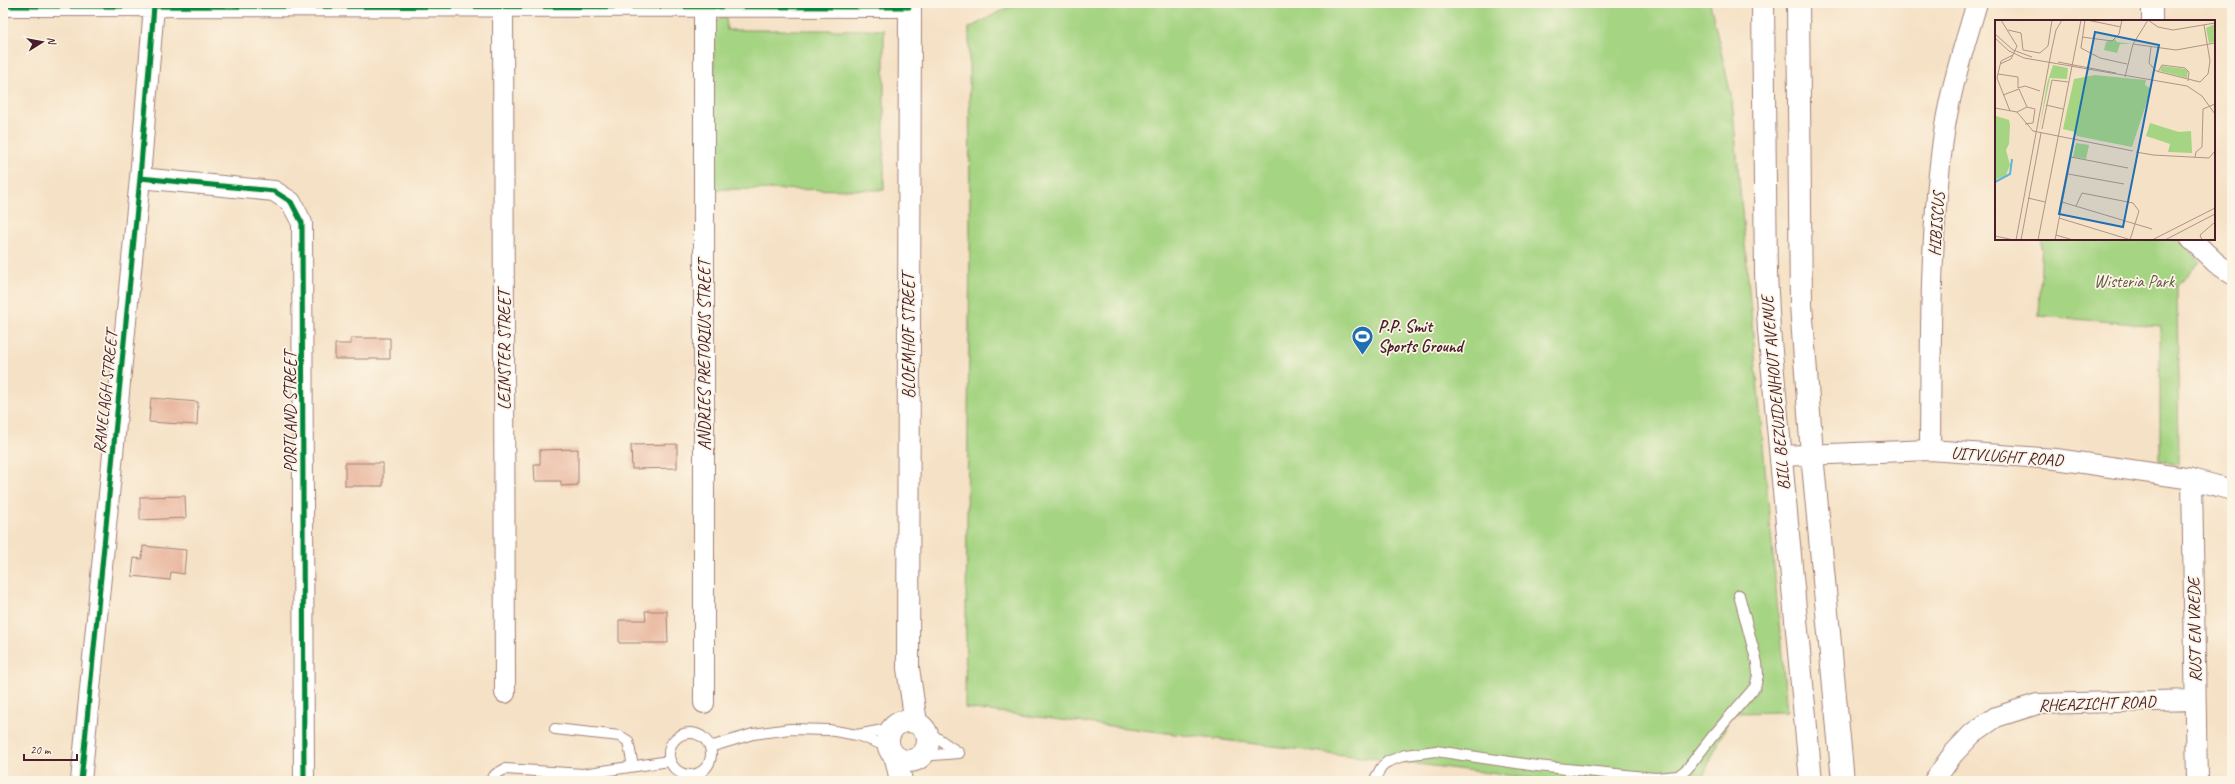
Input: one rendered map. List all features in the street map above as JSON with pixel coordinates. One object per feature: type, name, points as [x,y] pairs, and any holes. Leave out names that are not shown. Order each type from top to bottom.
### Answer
[{"type":"main road","name":"BILL BEZUIDENHOUT AVENUE","points":[[1763,3],[1766,274],[1780,456],[1810,781]]},
{"type":"main road","name":"BILL BEZUIDENHOUT AVENUE","points":[[1798,3],[1801,305],[1812,454],[1843,781]]},
{"type":"main road","name":"BLOEMHOF STREET","points":[[901,781],[907,745],[908,668],[909,5]]},
{"type":"street","name":"HIBISCUS","points":[[1930,450],[1933,235],[1945,125],[1960,61],[1977,3]]},
{"type":"street","points":[[2152,3],[2152,20]]},
{"type":"street","points":[[3,6],[704,7],[909,5]]},
{"type":"street","name":"RANELAGH STREET","points":[[81,781],[140,178],[154,6]]},
{"type":"street","name":"LEINSTER STREET","points":[[503,6],[505,693]]},
{"type":"street","name":"ANDRIES PRETORIUS STREET","points":[[704,7],[704,703]]},
{"type":"street","name":"PORTLAND STREET","points":[[140,178],[274,191],[291,202],[302,223],[304,781]]},
{"type":"street","points":[[2192,240],[2216,264],[2232,274]]},
{"type":"street","name":"UITVLUGHT ROAD","points":[[1780,456],[1930,450],[2056,459],[2192,479],[2232,490]]},
{"type":"street","name":"RUST EN VREDE","points":[[2192,479],[2197,781]]},
{"type":"street","name":"RHEAZICHT ROAD","points":[[1934,781],[1953,754],[1973,733],[1996,717],[2037,704],[2195,700]]},
{"type":"lane","points":[[1374,781],[1378,771],[1387,762],[1406,755],[1436,751],[1537,766],[1655,778],[1678,776],[1686,770],[1755,687],[1758,675],[1758,663],[1739,595]]},
{"type":"lane","points":[[710,747],[753,734],[790,729],[830,730],[907,745]]},
{"type":"lane","points":[[555,730],[620,736],[628,741],[633,766]]},
{"type":"lane","points":[[689,733],[702,737],[710,747],[711,754],[706,767],[694,774],[681,772],[670,760],[672,743],[682,734],[689,733]]},
{"type":"lane","points":[[857,735],[907,745]]},
{"type":"lane","points":[[490,781],[496,774],[505,769],[583,774],[670,760]]},
{"type":"green space","name":"P.P. Smit Sports Ground","points":[[1016,3],[1710,3],[1732,100],[1787,712],[1732,713],[1701,781],[1554,781],[965,708],[970,239],[969,28]]},
{"type":"green space","points":[[726,16],[727,30],[884,30],[884,190],[713,189],[714,24],[720,18]]},
{"type":"green space","name":"Wisteria Park","points":[[2042,240],[2180,240],[2200,262],[2177,286],[2179,465],[2160,461],[2160,326],[2039,316]]},
{"type":"building","points":[[351,338],[390,338],[390,359],[335,359],[335,344],[351,344]]},
{"type":"building","points":[[151,398],[198,402],[197,425],[149,422]]},
{"type":"building","points":[[677,444],[677,468],[632,469],[631,445]]},
{"type":"building","points":[[578,449],[578,485],[561,486],[561,481],[535,481],[534,464],[540,464],[540,450]]},
{"type":"building","points":[[345,463],[383,463],[383,486],[345,486]]},
{"type":"building","points":[[185,496],[186,518],[140,520],[140,497]]},
{"type":"building","points":[[143,546],[186,550],[184,574],[171,572],[170,580],[132,576],[134,558],[142,559]]},
{"type":"building","points":[[645,611],[667,611],[668,643],[619,643],[619,620],[646,620]]},
{"type":"cycle path","points":[[3,6],[909,7]]},
{"type":"cycle path","points":[[81,781],[140,178],[154,6]]},
{"type":"cycle path","points":[[140,178],[274,191],[291,202],[302,223],[304,781]]},
{"type":"place","name":"P.P. Smit Sports Ground","points":[[1362,356]]}]
